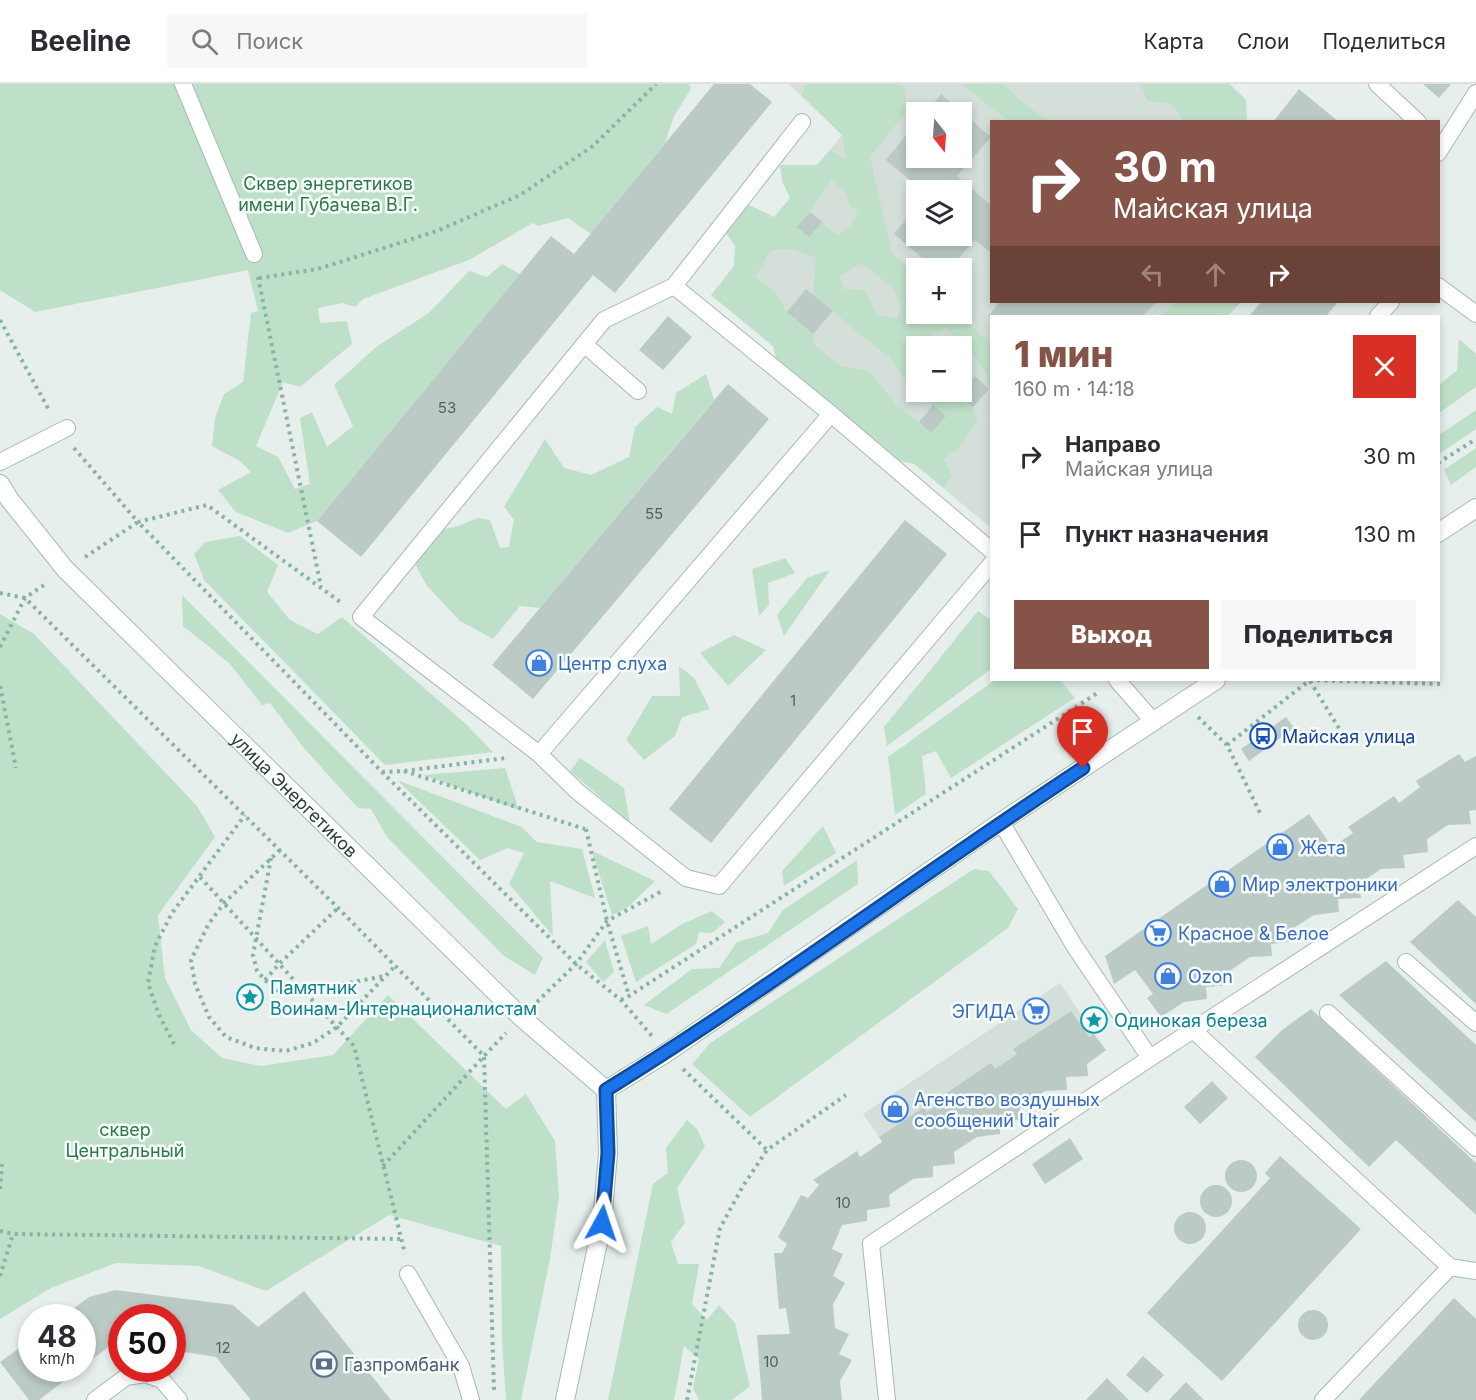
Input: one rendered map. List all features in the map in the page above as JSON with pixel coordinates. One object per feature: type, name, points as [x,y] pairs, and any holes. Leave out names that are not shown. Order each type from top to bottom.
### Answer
[{"type":"main road","name":"улица Энергетиков","points":[[0,483],[5,501],[65,569],[522,1018],[606,1090]]},
{"type":"main road","points":[[1440,532],[1476,508]]},
{"type":"main road","points":[[566,1400],[602,1223],[608,1153],[606,1090],[666,1053],[1001,822],[1214,681]]},
{"type":"lane","points":[[183,84],[254,254]]},
{"type":"lane","points":[[1377,84],[1416,120]]},
{"type":"lane","points":[[1440,146],[1476,93]]},
{"type":"lane","points":[[802,122],[674,286],[604,320],[361,617],[539,754],[578,792],[686,878],[719,886],[990,565]]},
{"type":"lane","points":[[674,286],[831,414],[990,549]]},
{"type":"lane","points":[[1440,287],[1476,314]]},
{"type":"lane","points":[[1379,315],[1390,303]]},
{"type":"lane","points":[[584,344],[638,391]]},
{"type":"lane","points":[[539,754],[831,414]]},
{"type":"lane","points":[[0,462],[64,430]]},
{"type":"lane","points":[[1118,681],[1153,721]]},
{"type":"lane","points":[[1001,822],[1075,946],[1150,1058]]},
{"type":"lane","points":[[887,1400],[871,1244],[1150,1058],[1476,846]]},
{"type":"lane","points":[[1406,962],[1476,1023]]},
{"type":"lane","points":[[1328,1012],[1476,1148]]},
{"type":"lane","points":[[1193,1030],[1450,1267],[1476,1271]]},
{"type":"lane","points":[[1323,1400],[1450,1267]]},
{"type":"lane","points":[[408,1274],[461,1366],[471,1400]]},
{"type":"lane","points":[[95,1400],[126,1377],[145,1374],[162,1380],[178,1400]]},
{"type":"path","points":[[258,278],[318,269],[437,231],[520,195],[593,146],[656,84]]},
{"type":"path","points":[[254,254],[321,588]]},
{"type":"path","points":[[0,320],[64,430],[138,522],[382,772],[576,964],[621,1000],[666,1053],[767,1150]]},
{"type":"path","points":[[1440,462],[1476,439]]},
{"type":"path","points":[[138,522],[207,505],[361,617]]},
{"type":"path","points":[[0,593],[25,598],[396,965],[484,1056],[494,1400]]},
{"type":"path","points":[[621,1000],[1115,681]]},
{"type":"path","points":[[1227,745],[1309,681]]},
{"type":"path","points":[[1311,681],[1348,743]]},
{"type":"path","points":[[1343,681],[1443,684]]},
{"type":"path","points":[[0,686],[16,768]]},
{"type":"path","points":[[1182,702],[1227,745],[1261,815]]},
{"type":"path","points":[[382,772],[539,754]]},
{"type":"path","points":[[404,771],[596,834]]},
{"type":"path","points":[[578,792],[607,921],[629,996]]},
{"type":"path","points":[[174,1044],[159,1015],[148,983],[155,946],[172,913],[245,815]]},
{"type":"path","points":[[280,850],[224,903],[208,925],[191,960],[195,984],[209,1017],[226,1037],[255,1048],[286,1051],[313,1043],[337,1027],[396,965]]},
{"type":"path","points":[[272,858],[253,955],[257,971],[265,980],[276,990],[290,994],[386,976]]},
{"type":"path","points":[[200,877],[354,1046],[402,1239],[408,1274]]},
{"type":"path","points":[[383,1167],[484,1056],[576,964],[607,921],[686,878]]},
{"type":"path","points":[[265,980],[338,908]]},
{"type":"path","points":[[687,1400],[720,1228],[743,1186],[767,1150],[846,1095]]},
{"type":"path","points":[[0,1189],[2,1164]]},
{"type":"path","points":[[0,1231],[13,1234],[402,1239]]},
{"type":"path","points":[[0,1276],[13,1234]]},
{"type":"shaded area","points":[[789,84],[1168,84],[1214,120],[990,120],[990,303],[1226,303],[1216,315],[990,315],[990,527],[711,295],[842,135]]},
{"type":"shaded area","points":[[1060,983],[1094,1034],[1089,1037],[1071,1011],[1014,1049],[1017,1054],[995,1069],[927,1112],[924,1107],[879,1137],[863,1114]]},
{"type":"green space","name":"Сквер энергетиков имени Губачева В.Г.","points":[[0,84],[689,84],[691,89],[674,116],[665,143],[591,234],[568,218],[538,226],[533,223],[469,260],[363,299],[355,307],[342,303],[318,308],[320,323],[347,321],[352,344],[300,387],[283,382],[256,446],[278,457],[295,489],[310,484],[300,418],[312,412],[327,447],[353,426],[334,385],[375,348],[430,312],[469,271],[487,277],[502,264],[520,274],[317,521],[288,533],[236,512],[218,490],[251,472],[240,461],[212,446],[215,418],[224,394],[243,382],[251,313],[258,311],[248,270],[35,312],[0,290]]},
{"type":"green space","points":[[807,84],[897,84],[904,87],[906,112],[870,157],[892,253],[906,266],[906,324],[969,324],[990,342],[990,390],[986,373],[972,355],[972,336],[954,336],[946,328],[930,336],[906,336],[906,379],[889,357],[813,294],[816,258],[794,249],[771,250],[755,277],[774,290],[787,312],[813,334],[813,343],[840,366],[869,371],[896,404],[931,433],[945,416],[930,402],[968,402],[973,407],[977,422],[958,449],[944,459],[952,476],[944,488],[915,464],[900,461],[776,358],[773,346],[711,295],[734,266],[735,246],[724,230],[747,204],[774,217],[790,198],[782,181],[780,165],[817,165],[830,150],[846,160],[842,135],[801,95]],"holes":[[[831,180],[846,192],[849,203],[858,213],[847,230],[837,235],[810,212]],[[861,263],[892,287],[902,306],[897,319],[877,315],[865,290],[844,289],[840,277]]]},
{"type":"green space","points":[[961,84],[1004,84],[1028,107],[1048,120],[1008,120]]},
{"type":"green space","points":[[1140,84],[1230,84],[1246,100],[1247,120],[1183,120],[1172,104],[1148,101]]},
{"type":"green space","points":[[1175,303],[1240,303],[1229,315],[1162,315]]},
{"type":"green space","points":[[1459,339],[1476,354],[1476,387],[1440,412],[1440,384],[1457,370]]},
{"type":"green space","points":[[706,374],[714,400],[540,608],[520,606],[493,639],[460,621],[427,586],[415,564],[421,534],[455,527],[478,518],[490,520],[500,548],[509,547],[514,520],[504,507],[545,439],[564,468],[591,475],[629,457],[635,427],[657,407],[672,414],[676,393]]},
{"type":"green space","points":[[1476,410],[1476,429],[1440,453],[1440,434]]},
{"type":"green space","points":[[1476,448],[1476,467],[1451,485],[1444,470]]},
{"type":"green space","points":[[240,536],[278,565],[267,592],[290,620],[318,634],[342,617],[466,724],[493,752],[385,765],[204,580],[194,554],[205,542]]},
{"type":"green space","points":[[785,558],[795,573],[768,583],[769,605],[759,616],[752,569]]},
{"type":"green space","points":[[830,570],[784,636],[777,615],[807,578]]},
{"type":"green space","points":[[182,595],[543,958],[535,975],[504,956],[387,837],[371,809],[358,808],[303,747],[270,703],[262,705],[229,663],[183,626]]},
{"type":"green space","points":[[978,611],[990,619],[990,670],[887,746],[884,727]]},
{"type":"green space","name":"сквер Центральный","points":[[0,614],[34,634],[197,806],[215,837],[158,915],[165,978],[191,1030],[222,1058],[261,1066],[333,1055],[388,995],[506,1109],[526,1094],[555,1141],[559,1196],[550,1259],[521,1400],[506,1400],[502,1341],[501,1246],[389,1215],[266,1291],[199,1266],[116,1263],[51,1288],[25,1304],[18,1304],[18,1308],[0,1319]]},
{"type":"green space","points":[[734,635],[766,650],[728,686],[700,653]]},
{"type":"green space","points":[[679,666],[694,678],[710,709],[682,717],[675,736],[644,760],[626,740],[652,696],[680,696]]},
{"type":"green space","points":[[994,681],[1061,681],[1075,698],[951,778],[936,751],[922,756],[926,794],[895,815],[888,757]]},
{"type":"green space","points":[[580,758],[624,788],[630,823],[570,771]]},
{"type":"green space","points":[[505,768],[519,810],[423,775]]},
{"type":"green space","points":[[397,780],[522,827],[537,842],[582,849],[595,898],[550,881],[553,936],[509,884],[524,853],[508,848],[480,860]]},
{"type":"green space","points":[[823,826],[836,853],[784,886],[782,871]]},
{"type":"green space","points":[[592,851],[655,881],[627,908],[612,915]]},
{"type":"green space","points":[[857,860],[858,884],[666,1014],[644,1005],[692,969],[719,968],[737,942],[768,933],[783,910]]},
{"type":"green space","points":[[974,869],[989,871],[1018,909],[1008,928],[750,1117],[692,1064],[710,1043]]},
{"type":"green space","points":[[712,911],[725,922],[712,933],[699,932],[696,944],[636,982],[621,936],[648,926],[651,944],[682,924]]},
{"type":"green space","points":[[605,940],[614,972],[603,982],[586,962]]},
{"type":"green space","points":[[687,1120],[697,1129],[705,1146],[677,1188],[685,1223],[671,1242],[678,1264],[699,1264],[692,1304],[707,1320],[719,1305],[735,1323],[750,1386],[732,1400],[699,1400],[693,1388],[699,1359],[684,1346],[674,1400],[608,1400],[653,1184],[668,1173],[666,1148]]},
{"type":"building","points":[[714,84],[750,84],[772,102],[615,293],[593,275],[361,557],[317,521],[551,236],[574,254]]},
{"type":"building","points":[[1423,84],[1451,84],[1439,98]]},
{"type":"building","points":[[1299,89],[1337,120],[1275,120]]},
{"type":"building","points":[[941,94],[950,102],[934,102]]},
{"type":"building","points":[[972,121],[990,138],[972,159]]},
{"type":"building","points":[[906,135],[906,168],[964,168],[957,176],[962,180],[910,180],[886,160]]},
{"type":"building","points":[[972,189],[990,204],[990,252],[975,240],[972,243]]},
{"type":"building","points":[[810,212],[822,222],[809,237],[797,227]]},
{"type":"building","points":[[906,220],[906,244],[894,234]]},
{"type":"building","points":[[908,246],[970,246],[959,258],[922,258]]},
{"type":"building","points":[[806,289],[833,311],[813,334],[787,312]]},
{"type":"building","points":[[999,303],[1155,303],[1144,315],[988,316]]},
{"type":"building","points":[[1260,303],[1337,303],[1327,315],[1250,315]]},
{"type":"building","points":[[668,316],[692,337],[663,370],[639,350]]},
{"type":"building","points":[[975,376],[989,389],[973,407],[967,402],[972,402],[972,379]]},
{"type":"building","points":[[728,384],[769,419],[533,699],[492,665]]},
{"type":"building","points":[[933,405],[946,416],[931,433],[919,422]]},
{"type":"building","points":[[905,520],[947,554],[711,843],[669,809]]},
{"type":"building","points":[[1286,717],[1294,728],[1249,761],[1241,749]]},
{"type":"building","points":[[1459,754],[1465,762],[1476,756],[1476,810],[1469,811],[1471,824],[1448,825],[1427,839],[1428,852],[1403,855],[1405,868],[1381,869],[1359,884],[1361,898],[1338,899],[1339,912],[1314,915],[1292,929],[1295,941],[1271,944],[1272,956],[1250,957],[1228,972],[1229,985],[1206,987],[1207,999],[1184,1002],[1161,1017],[1147,998],[1153,994],[1135,970],[1114,984],[1105,956],[1309,814],[1332,847],[1353,833],[1348,827],[1394,796],[1399,803],[1420,787],[1416,781]]},
{"type":"building","points":[[1458,900],[1476,917],[1476,1004],[1410,942]]},
{"type":"building","points":[[1386,961],[1476,1045],[1476,1122],[1339,995]]},
{"type":"building","points":[[1311,1009],[1476,1163],[1476,1215],[1396,1140],[1369,1167],[1255,1057],[1282,1030]]},
{"type":"building","points":[[1071,1011],[1089,1037],[1094,1034],[1106,1050],[1087,1064],[1088,1076],[1066,1077],[1067,1090],[1045,1091],[1020,1108],[1022,1120],[1000,1121],[1000,1134],[977,1137],[954,1152],[955,1164],[933,1166],[933,1177],[913,1179],[889,1195],[890,1207],[867,1210],[867,1221],[842,1225],[832,1249],[843,1254],[833,1276],[845,1283],[833,1304],[835,1328],[849,1334],[839,1354],[852,1360],[840,1381],[842,1400],[762,1400],[757,1335],[790,1334],[786,1308],[779,1309],[774,1253],[782,1253],[787,1244],[778,1237],[801,1195],[808,1198],[819,1185],[813,1180],[857,1151],[860,1157],[882,1142],[879,1137],[924,1107],[927,1112],[948,1098],[945,1094],[991,1063],[995,1069],[1017,1054],[1013,1049]]},
{"type":"building","points":[[1212,1081],[1228,1098],[1200,1124],[1184,1107]]},
{"type":"building","points":[[1070,1138],[1083,1159],[1045,1184],[1032,1164]]},
{"type":"building","points":[[1280,1156],[1361,1229],[1222,1381],[1147,1313],[1270,1178],[1265,1173]]},
{"type":"building","points":[[1241,1160],[1252,1165],[1257,1176],[1252,1187],[1241,1192],[1230,1187],[1225,1176],[1230,1165]]},
{"type":"building","points":[[1216,1185],[1227,1190],[1232,1201],[1227,1212],[1216,1217],[1205,1212],[1200,1201],[1205,1190]]},
{"type":"building","points":[[1190,1212],[1201,1217],[1206,1228],[1201,1239],[1190,1244],[1179,1239],[1174,1228],[1179,1217]]},
{"type":"building","points":[[115,1290],[233,1305],[258,1327],[304,1291],[391,1400],[251,1400],[216,1357],[186,1352],[186,1304],[108,1304],[108,1347],[96,1356],[96,1304],[80,1304],[89,1297]]},
{"type":"building","points":[[1454,1298],[1476,1319],[1476,1400],[1359,1400]]},
{"type":"building","points":[[1313,1310],[1324,1314],[1328,1325],[1324,1336],[1313,1340],[1302,1336],[1298,1325],[1302,1314]]},
{"type":"building","points":[[18,1349],[18,1382],[63,1382],[39,1400],[29,1400],[0,1362]]},
{"type":"building","points":[[1143,1356],[1164,1375],[1147,1393],[1126,1375]]},
{"type":"building","points":[[1107,1378],[1129,1400],[1086,1400]]},
{"type":"building","points":[[1186,1382],[1204,1400],[1169,1400]]},
{"type":"place","name":"Центр слуха","points":[[539,663]]},
{"type":"place","name":"Майская улица","points":[[1263,736]]},
{"type":"place","name":"Жета","points":[[1280,847]]},
{"type":"place","name":"Мир электроники","points":[[1222,884]]},
{"type":"place","name":"Красное & Белое","points":[[1158,933]]},
{"type":"place","name":"Ozon","points":[[1168,976]]},
{"type":"place","name":"Памятник Воинам-Интернационалистам","points":[[250,997]]},
{"type":"place","name":"ЭГИДА","points":[[1036,1011]]},
{"type":"place","name":"Одинокая береза","points":[[1094,1020]]},
{"type":"place","name":"Агенство воздушных сообщений Utair","points":[[895,1109]]},
{"type":"place","name":"Газпромбанк","points":[[324,1364]]},
{"type":"route","points":[[602,1223],[608,1153],[606,1090],[666,1053],[1083,768]]}]
